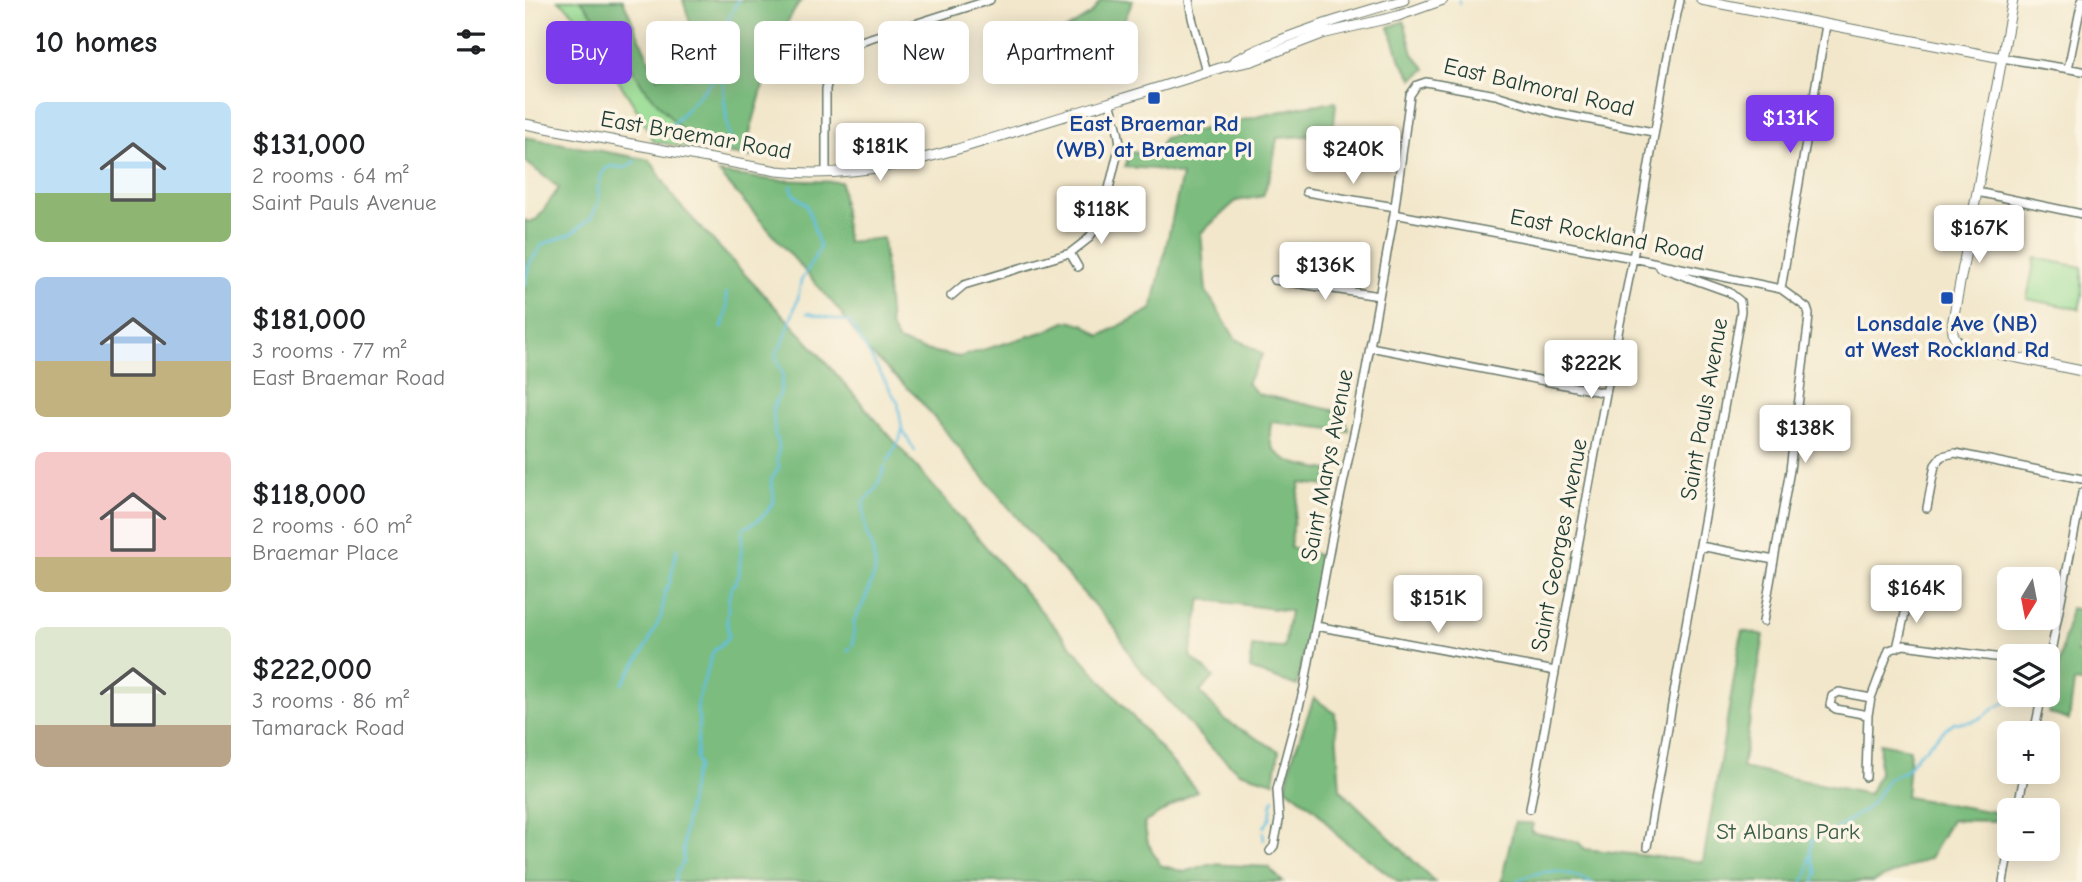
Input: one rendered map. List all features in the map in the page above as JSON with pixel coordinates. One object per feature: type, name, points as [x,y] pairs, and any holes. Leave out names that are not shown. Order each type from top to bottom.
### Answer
[{"type":"street","points":[[826,173],[826,89],[831,68],[838,57],[864,40],[990,0]]},
{"type":"street","points":[[1189,0],[1207,72]]},
{"type":"street","name":"East Braemar Road","points":[[1223,67],[1256,50],[1317,26],[1404,0]]},
{"type":"street","name":"East Braemar Road","points":[[525,124],[777,171],[826,173],[867,170],[909,163],[1223,67],[1252,61],[1322,34],[1398,16],[1443,0]]},
{"type":"street","name":"Saint Georges Avenue","points":[[1530,809],[1633,258],[1653,132],[1680,0]]},
{"type":"street","points":[[1701,0],[2082,71]]},
{"type":"street","points":[[2013,0],[1953,320],[1953,338],[1959,344],[1970,348],[2082,370]]},
{"type":"street","points":[[2068,69],[2082,0]]},
{"type":"street","points":[[1781,289],[1826,25]]},
{"type":"street","name":"East Balmoral Road","points":[[1417,85],[1426,82],[1496,95],[1555,113],[1653,132]]},
{"type":"street","name":"Saint Marys Avenue","points":[[1270,851],[1274,846],[1279,821],[1277,789],[1304,688],[1357,419],[1394,211],[1408,100],[1417,85]]},
{"type":"street","points":[[951,296],[964,285],[1070,253],[1088,239],[1101,221],[1120,144],[1110,102]]},
{"type":"street","name":"East Rockland Road","points":[[1306,192],[1781,289],[1807,308],[1808,326],[1790,470],[1773,560]]},
{"type":"street","points":[[1977,192],[2082,214]]},
{"type":"street","points":[[1070,253],[1078,267]]},
{"type":"street","name":"Saint Pauls Avenue","points":[[1642,260],[1679,276],[1729,292],[1740,301],[1741,312],[1647,848]]},
{"type":"street","points":[[1274,280],[1379,296]]},
{"type":"street","points":[[1370,347],[1606,393]]},
{"type":"street","points":[[1927,508],[1935,465],[1942,456],[1955,453],[2082,479]]},
{"type":"street","points":[[2052,644],[2082,493]]},
{"type":"street","points":[[1700,546],[1773,560],[1763,622]]},
{"type":"street","points":[[1897,648],[1909,596]]},
{"type":"street","points":[[1316,626],[1555,671]]},
{"type":"street","points":[[1866,777],[1871,698],[1889,650],[1904,645],[1997,657]]},
{"type":"street","points":[[1868,715],[1836,709],[1830,705],[1832,696],[1839,692],[1871,698]]},
{"type":"street","points":[[2003,882],[2007,861]]},
{"type":"green space","points":[[558,0],[581,0],[597,21],[580,21]]},
{"type":"green space","points":[[581,0],[623,0],[646,53],[646,84],[740,84],[740,21],[690,21],[683,0],[801,0],[788,21],[754,21],[754,84],[764,84],[749,136],[751,157],[698,149],[643,86],[632,67],[632,21],[597,21]]},
{"type":"green space","points":[[1101,0],[1133,0],[1123,21],[1080,21],[1091,14]]},
{"type":"green space","points":[[1404,21],[1413,54],[1426,69],[1413,79],[1401,61],[1389,27]]},
{"type":"green space","points":[[632,67],[643,86],[698,149],[653,141],[620,84],[632,84]]},
{"type":"green space","points":[[1336,102],[1333,134],[1277,138],[1272,169],[1263,196],[1236,201],[1201,233],[1206,291],[1235,338],[1263,354],[1247,383],[1258,394],[1342,412],[1349,431],[1271,422],[1270,439],[1278,454],[1294,463],[1329,470],[1327,486],[1300,483],[1290,547],[1322,556],[1297,686],[1250,669],[1252,646],[1284,648],[1290,611],[1201,599],[1190,656],[1214,677],[1200,692],[1225,720],[1279,751],[1274,782],[1239,772],[1208,745],[1135,663],[1115,628],[1041,546],[916,396],[868,351],[839,310],[719,173],[772,180],[841,182],[847,242],[883,238],[890,326],[898,341],[920,349],[959,357],[1046,331],[1067,321],[1084,324],[1100,336],[1152,309],[1182,175],[1125,167],[1130,152],[1157,153],[1164,138],[1304,106]]},
{"type":"green space","points":[[525,137],[650,160],[676,201],[811,345],[1197,791],[1144,823],[1148,843],[1160,865],[1184,872],[1208,864],[1268,867],[1283,882],[525,882],[525,220],[529,222],[537,219],[559,188],[525,161]]},
{"type":"green space","points":[[2035,258],[2082,267],[2079,309],[2027,299]]},
{"type":"green space","points":[[2071,608],[2080,610],[2077,653],[2082,653],[2082,683],[2074,682],[2069,720],[2048,713],[2049,707],[2060,707],[2060,658]]},
{"type":"green space","name":"St Albans Park","points":[[1742,631],[1764,635],[1742,768],[1869,794],[1879,774],[1880,743],[1910,749],[1906,797],[1997,812],[1997,821],[1951,820],[1930,858],[1873,882],[1501,882],[1515,822],[1533,824],[1531,832],[1578,842],[1585,849],[1703,862]]},
{"type":"green space","points":[[1314,698],[1335,713],[1340,789],[1435,882],[1399,882],[1339,837],[1317,811],[1286,787],[1292,759]]},
{"type":"waterway","points":[[733,147],[728,133],[723,87],[728,20],[738,0]]},
{"type":"waterway","points":[[662,136],[709,84]]},
{"type":"waterway","points":[[525,284],[529,264],[543,244],[571,234],[592,217],[599,200],[598,188],[605,169],[611,166],[625,168],[635,161]]},
{"type":"waterway","points":[[675,882],[683,863],[684,832],[693,779],[698,766],[698,700],[713,652],[729,637],[729,597],[739,576],[743,529],[757,521],[773,502],[771,480],[779,468],[779,445],[773,412],[783,375],[776,352],[783,343],[801,281],[820,248],[807,205],[794,194],[791,186]]},
{"type":"waterway","points":[[722,328],[727,310],[726,293]]},
{"type":"waterway","points":[[807,313],[850,322],[898,403],[902,429],[915,451]]},
{"type":"waterway","points":[[888,461],[902,430]]},
{"type":"waterway","points":[[853,645],[854,621],[875,572],[872,545],[866,534],[863,503],[876,489],[885,466]]},
{"type":"waterway","points":[[622,684],[644,651],[661,617],[677,549]]},
{"type":"waterway","points":[[1803,882],[1808,873],[1812,840],[1829,834],[1866,809],[1888,779],[1905,771],[1918,754],[1954,722],[1973,721],[1997,707]]},
{"type":"waterway","points":[[1264,827],[1270,819],[1274,799]]},
{"type":"waterway","points":[[1263,832],[1264,840]]},
{"type":"waterway","points":[[1811,855],[1817,873],[1814,882]]},
{"type":"waterway","points":[[1516,882],[1545,872],[1563,873],[1591,882]]},
{"type":"place","name":"East Braemar Rd (WB) at Braemar Pl","points":[[1154,98]]},
{"type":"place","name":"Lonsdale Ave (NB) at West Rockland Rd","points":[[1947,298]]}]
